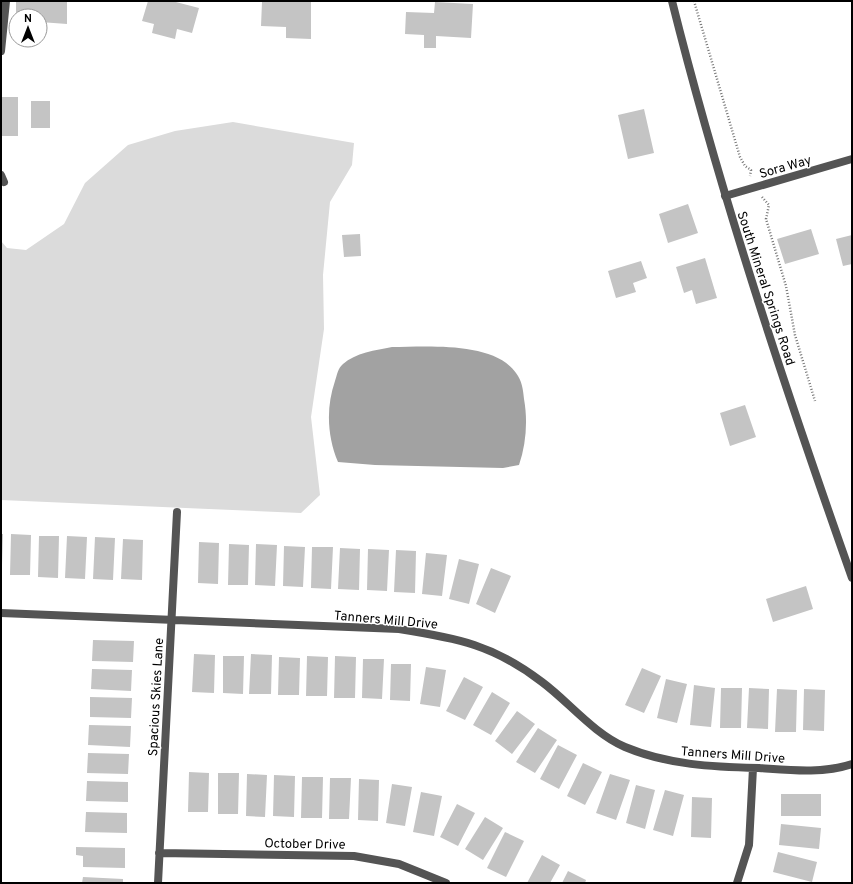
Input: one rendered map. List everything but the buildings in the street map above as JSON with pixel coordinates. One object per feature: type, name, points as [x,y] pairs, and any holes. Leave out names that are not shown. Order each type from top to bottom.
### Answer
[{"type":"street","points":[[1,51],[6,1]]},
{"type":"street","name":"South Mineral Springs Road","points":[[672,1],[725,196],[753,288],[852,578]]},
{"type":"street","name":"Sora Way","points":[[725,196],[852,159]]},
{"type":"street","name":"Spacious Skies Lane","points":[[158,883],[177,512]]},
{"type":"street","name":"Tanners Mill Drive","points":[[1,613],[399,629],[446,636],[485,648],[513,662],[542,682],[605,735],[624,746],[651,756],[678,763],[753,768],[811,770],[852,764]]},
{"type":"street","points":[[737,883],[748,845],[753,768]]},
{"type":"street","name":"October Drive","points":[[159,853],[354,856],[399,864],[446,883]]},
{"type":"path","points":[[694,1],[740,157],[745,166],[752,170],[750,176]]},
{"type":"path","points":[[764,200],[769,205],[766,218],[786,286],[795,335],[815,401]]},
{"type":"shaded area","points":[[233,122],[354,143],[352,165],[330,202],[323,275],[324,329],[311,417],[320,495],[301,513],[1,500],[1,241],[7,248],[26,250],[64,224],[85,183],[128,145],[175,131]]},
{"type":"shaded area","points":[[392,347],[458,348],[492,355],[506,363],[516,373],[523,388],[526,432],[519,465],[503,468],[375,465],[338,462],[334,452],[330,432],[329,411],[332,391],[339,370],[343,364],[353,357],[366,352]]}]
